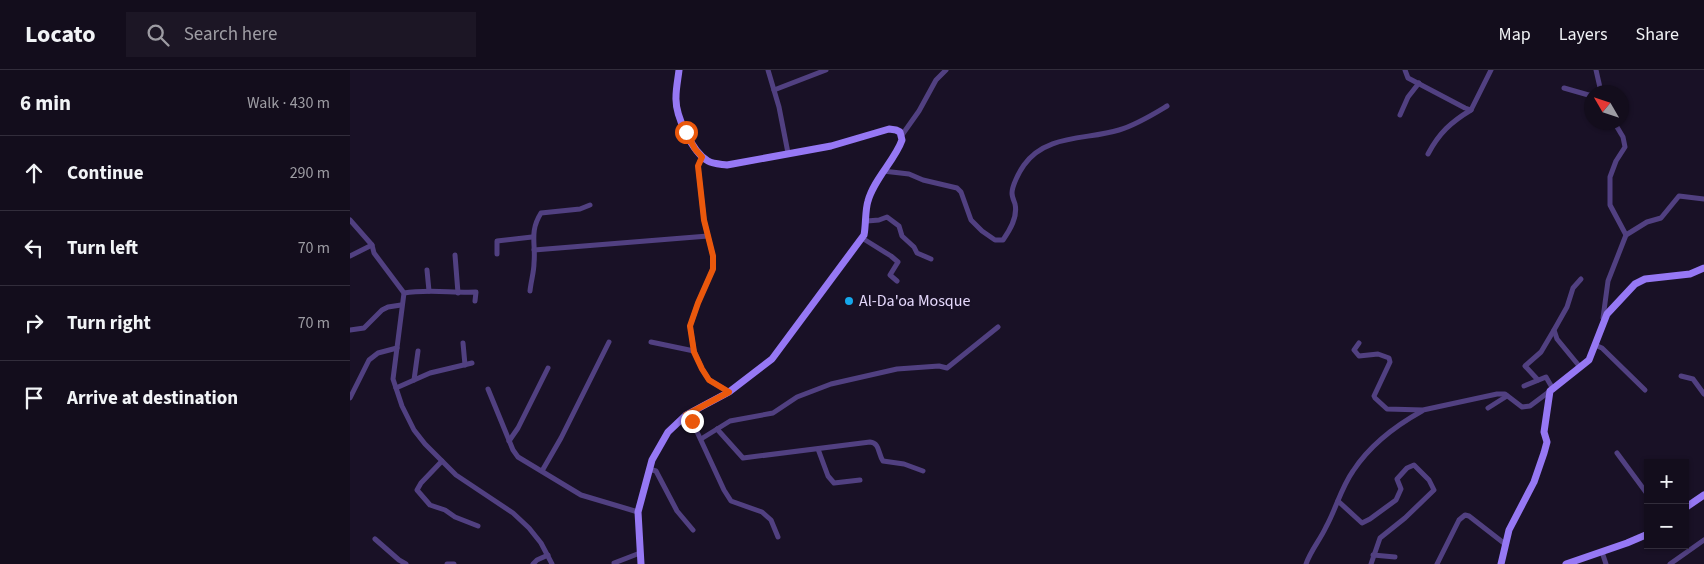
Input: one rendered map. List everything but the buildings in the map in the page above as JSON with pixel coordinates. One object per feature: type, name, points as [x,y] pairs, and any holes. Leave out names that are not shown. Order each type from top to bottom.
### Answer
[{"type":"street","points":[[679,70],[675,99],[678,112],[695,149],[710,162],[727,165],[831,146],[889,129],[896,130],[902,135]]},
{"type":"street","points":[[768,70],[779,107],[788,153]]},
{"type":"street","points":[[774,90],[826,70]]},
{"type":"street","points":[[641,564],[638,512],[652,460],[668,432],[686,415],[729,392],[772,359],[862,238],[867,221],[868,201],[882,172],[936,80],[946,70]]},
{"type":"street","points":[[1405,70],[1408,78],[1471,110]]},
{"type":"street","points":[[1428,154],[1436,139],[1455,120],[1471,110],[1492,70]]},
{"type":"street","points":[[1596,70],[1599,85]]},
{"type":"street","points":[[1400,115],[1408,97],[1419,83]]},
{"type":"street","points":[[1564,88],[1584,94]]},
{"type":"street","points":[[882,172],[909,174],[923,180],[957,188],[961,192],[971,220],[982,232],[995,240],[1003,240],[1015,216],[1016,206],[1012,194],[1015,185],[1023,166],[1036,152],[1053,144],[1082,136],[1118,131],[1142,121],[1167,106]]},
{"type":"street","points":[[1619,130],[1623,137],[1625,147],[1616,161],[1610,177],[1610,205],[1626,235]]},
{"type":"street","points":[[702,157],[698,166],[704,220],[713,256],[713,269],[690,326],[694,352],[702,369],[709,380],[729,392]]},
{"type":"street","points":[[1602,326],[1608,281],[1626,235],[1647,222],[1661,218],[1679,196],[1704,199]]},
{"type":"street","points":[[530,291],[535,262],[532,237],[537,219],[541,214],[580,209],[590,204]]},
{"type":"street","points":[[867,221],[887,217],[899,226],[902,236],[914,246],[917,253],[931,259]]},
{"type":"street","points":[[350,220],[372,245],[374,253],[404,293],[393,379],[402,406],[414,430],[456,476],[512,513],[529,528],[552,564]]},
{"type":"street","points":[[534,250],[708,236]]},
{"type":"street","points":[[497,254],[497,241],[532,237]]},
{"type":"street","points":[[862,238],[898,262],[890,275],[897,281]]},
{"type":"street","points":[[350,256],[372,245]]},
{"type":"street","points":[[456,255],[458,293]]},
{"type":"street","points":[[1359,343],[1354,350],[1359,356],[1378,354],[1389,358],[1390,362],[1378,386],[1375,398],[1387,409],[1424,410],[1497,394],[1505,394],[1522,407],[1530,406],[1589,360],[1607,314],[1635,284],[1645,280],[1690,274],[1704,268]]},
{"type":"street","points":[[427,270],[429,291]]},
{"type":"street","points":[[1538,380],[1525,366],[1541,352],[1567,307],[1573,288],[1581,279]]},
{"type":"street","points":[[404,293],[419,291],[476,292],[475,301]]},
{"type":"street","points":[[350,330],[364,328],[372,318],[388,307],[402,305]]},
{"type":"street","points":[[701,439],[730,422],[773,413],[796,397],[831,384],[896,369],[939,366],[947,368],[998,327]]},
{"type":"street","points":[[1554,330],[1557,339],[1580,367]]},
{"type":"street","points":[[542,471],[561,438],[609,342]]},
{"type":"street","points":[[651,342],[694,352]]},
{"type":"street","points":[[463,343],[465,365]]},
{"type":"street","points":[[1595,344],[1602,348],[1645,390]]},
{"type":"street","points":[[350,398],[369,360],[378,353],[397,348]]},
{"type":"street","points":[[414,380],[418,351]]},
{"type":"street","points":[[396,388],[430,373],[472,363]]},
{"type":"street","points":[[509,441],[518,428],[548,368]]},
{"type":"street","points":[[1681,376],[1693,379],[1704,394]]},
{"type":"street","points":[[1501,564],[1505,544],[1515,517],[1534,482],[1546,442],[1544,432],[1552,390],[1546,377],[1524,386]]},
{"type":"street","points":[[488,389],[509,441],[518,457],[581,495],[638,512]]},
{"type":"street","points":[[1488,408],[1507,396]]},
{"type":"street","points":[[1306,564],[1352,472],[1374,445],[1404,421],[1424,410]]},
{"type":"street","points":[[686,415],[692,421],[731,501],[762,512],[771,520],[778,537]]},
{"type":"street","points":[[717,429],[743,458],[874,442],[878,445],[879,456],[883,462],[904,464],[923,471]]},
{"type":"street","points":[[818,449],[828,476],[834,483],[860,480]]},
{"type":"street","points":[[1617,453],[1644,489]]},
{"type":"street","points":[[442,461],[421,483],[417,490],[430,505],[478,526]]},
{"type":"street","points":[[1338,501],[1362,523],[1396,500],[1401,489],[1397,479],[1407,468],[1414,465],[1429,480],[1434,490],[1405,518],[1380,538],[1371,564]]},
{"type":"street","points":[[649,469],[656,471],[677,512],[693,530]]},
{"type":"street","points":[[1689,505],[1704,495]]},
{"type":"street","points":[[1437,564],[1459,520],[1465,515],[1469,516],[1505,544]]},
{"type":"street","points":[[1566,564],[1644,536]]},
{"type":"street","points":[[375,539],[398,560],[406,564]]},
{"type":"street","points":[[1670,564],[1704,540]]},
{"type":"street","points":[[1602,552],[1606,564]]},
{"type":"street","points":[[614,563],[640,553]]},
{"type":"street","points":[[533,564],[548,555]]},
{"type":"street","points":[[1373,555],[1395,557]]},
{"type":"street","points":[[447,564],[454,564]]},
{"type":"place","name":"Al-Da'oa Mosque","points":[[849,301]]},
{"type":"route","points":[[686,132],[695,149],[702,157],[698,166],[704,220],[713,256],[713,269],[690,326],[694,352],[709,380],[729,392],[686,415],[692,421]]}]
